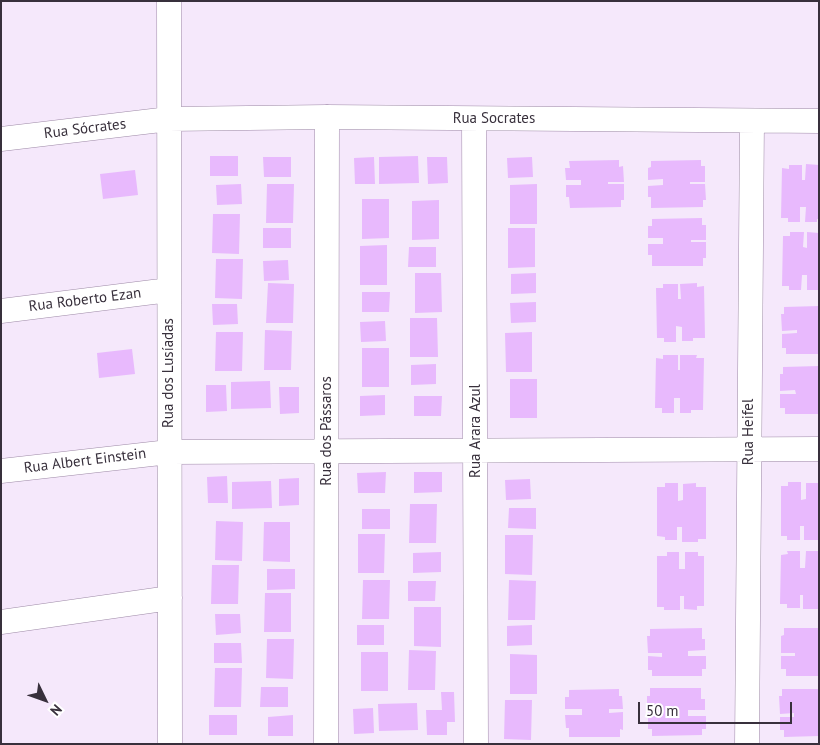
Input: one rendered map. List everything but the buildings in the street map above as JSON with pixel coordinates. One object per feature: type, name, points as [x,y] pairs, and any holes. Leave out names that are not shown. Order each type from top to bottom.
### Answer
[{"type":"street","name":"Rua dos Lusíadas","points":[[169,1],[170,744]]},
{"type":"street","name":"Rua Socrates","points":[[169,119],[328,117],[819,121]]},
{"type":"street","name":"Rua dos Pássaros","points":[[326,744],[328,117]]},
{"type":"street","name":"Rua Sócrates","points":[[1,139],[169,119]]},
{"type":"street","name":"Rua Arara Azul","points":[[474,119],[476,744]]},
{"type":"street","name":"Rua Heifel","points":[[747,744],[752,121]]},
{"type":"street","name":"Rua Roberto Ezan","points":[[1,311],[169,290]]},
{"type":"street","name":"Rua Albert Einstein","points":[[1,471],[170,452],[819,449]]},
{"type":"street","points":[[1,622],[170,598]]}]
